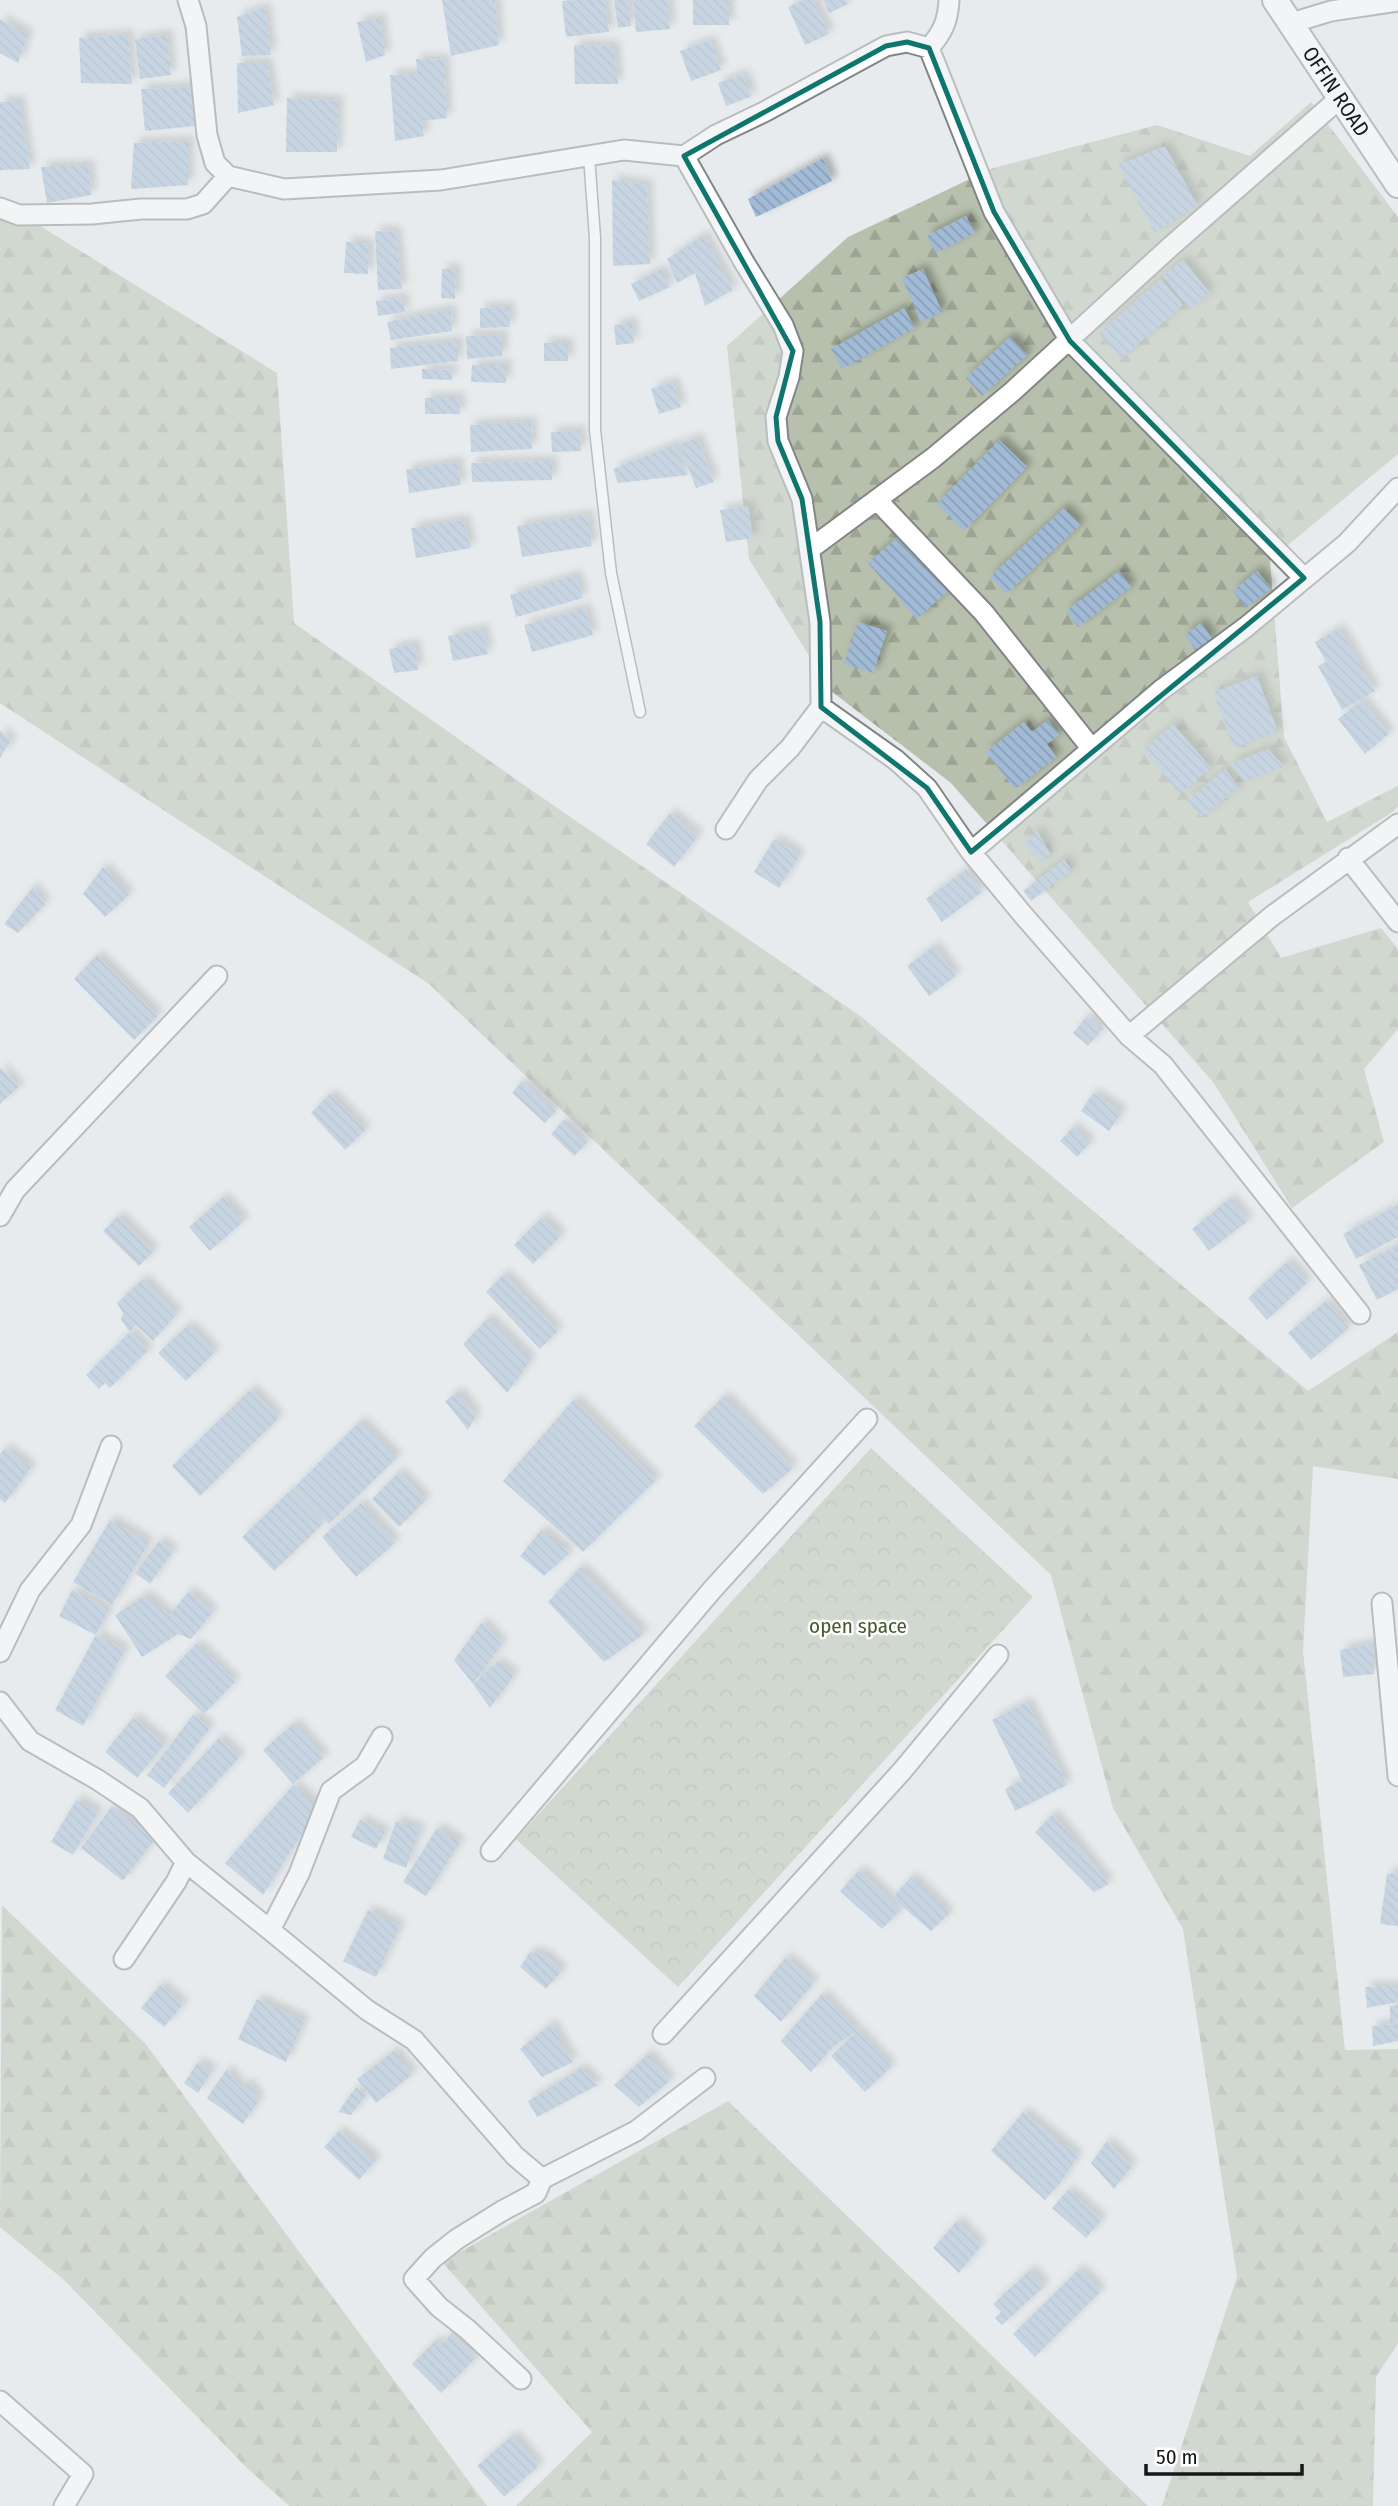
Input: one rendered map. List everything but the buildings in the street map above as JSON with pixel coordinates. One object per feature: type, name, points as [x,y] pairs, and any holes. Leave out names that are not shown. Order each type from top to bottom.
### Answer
[{"type":"street","points":[[188,0],[196,26],[206,135],[215,163],[228,176],[284,189],[441,180],[624,150],[684,156],[716,135],[886,46],[906,42],[929,48]]},
{"type":"street","points":[[929,48],[941,35],[948,20],[949,0]]},
{"type":"street","name":"OFFIN ROAD","points":[[1275,0],[1398,185]]},
{"type":"street","points":[[1291,23],[1331,11],[1398,1]]},
{"type":"street","points":[[929,48],[994,212],[1070,341],[1304,578]]},
{"type":"street","points":[[810,549],[933,458],[1070,341],[1169,248],[1340,98]]},
{"type":"street","points":[[684,156],[783,325],[793,351],[789,377],[776,417],[778,442],[802,499],[820,622],[821,707],[790,748],[758,780],[726,830]]},
{"type":"street","points":[[0,208],[19,215],[187,209],[203,204],[228,176]]},
{"type":"street","points":[[971,852],[1161,691],[1246,627],[1348,543],[1398,488]]},
{"type":"street","points":[[877,500],[984,613],[1092,749]]},
{"type":"street","points":[[821,707],[896,760],[927,788],[971,852],[1129,1035],[1163,1065],[1360,1314]]},
{"type":"street","points":[[1129,1035],[1272,916],[1398,824]]},
{"type":"street","points":[[1348,859],[1398,922]]},
{"type":"street","points":[[0,1216],[15,1190],[217,976]]},
{"type":"street","points":[[491,1851],[712,1590],[867,1419]]},
{"type":"street","points":[[0,1652],[30,1590],[81,1525],[111,1446]]},
{"type":"street","points":[[1381,1603],[1398,1776]]},
{"type":"street","points":[[663,2034],[902,1771],[998,1655]]},
{"type":"street","points":[[0,1702],[30,1741],[99,1780],[140,1808],[186,1862],[367,2010],[414,2040],[515,2156],[542,2179]]},
{"type":"street","points":[[270,1930],[299,1874],[331,1791],[365,1766],[382,1737]]},
{"type":"street","points":[[124,1959],[176,1882],[186,1862]]},
{"type":"street","points":[[521,2379],[439,2307],[414,2279],[433,2258],[457,2239],[502,2210],[536,2193],[542,2179],[636,2131],[705,2078]]},
{"type":"street","points":[[0,2400],[83,2474],[64,2506]]},
{"type":"lane","points":[[589,156],[596,238],[595,430],[611,573],[640,712]]},
{"type":"highlighted area","points":[[907,42],[929,48],[994,212],[1070,341],[1304,578],[971,852],[927,788],[821,707],[820,622],[802,499],[778,441],[776,417],[793,351],[684,156],[886,46]]},
{"type":"green space","points":[[1311,102],[1398,217],[1398,454],[1270,560],[1284,737],[1327,822],[1398,786],[1398,806],[1391,813],[1248,902],[1281,958],[1381,928],[1398,949],[1398,1029],[1364,1069],[1384,1142],[1292,1208],[1213,1082],[951,783],[831,691],[749,559],[727,346],[848,237],[993,168],[1157,125],[1250,156]]},
{"type":"green space","points":[[0,201],[277,373],[294,623],[863,1018],[1308,1391],[1398,1332],[1398,1479],[1313,1466],[1303,1651],[1345,2050],[1398,2049],[1398,2343],[1376,2377],[1373,2506],[1162,2506],[1237,2277],[1183,1929],[1113,1808],[1051,1575],[429,984],[0,703]]},
{"type":"green space","name":"open space","points":[[871,1448],[1033,1597],[678,1987],[516,1839]]},
{"type":"green space","points":[[2,1905],[145,2043],[487,2506],[289,2506],[246,2467],[64,2280],[0,2227]]},
{"type":"green space","points":[[728,2101],[1148,2506],[516,2506],[592,2432],[442,2262]]}]
